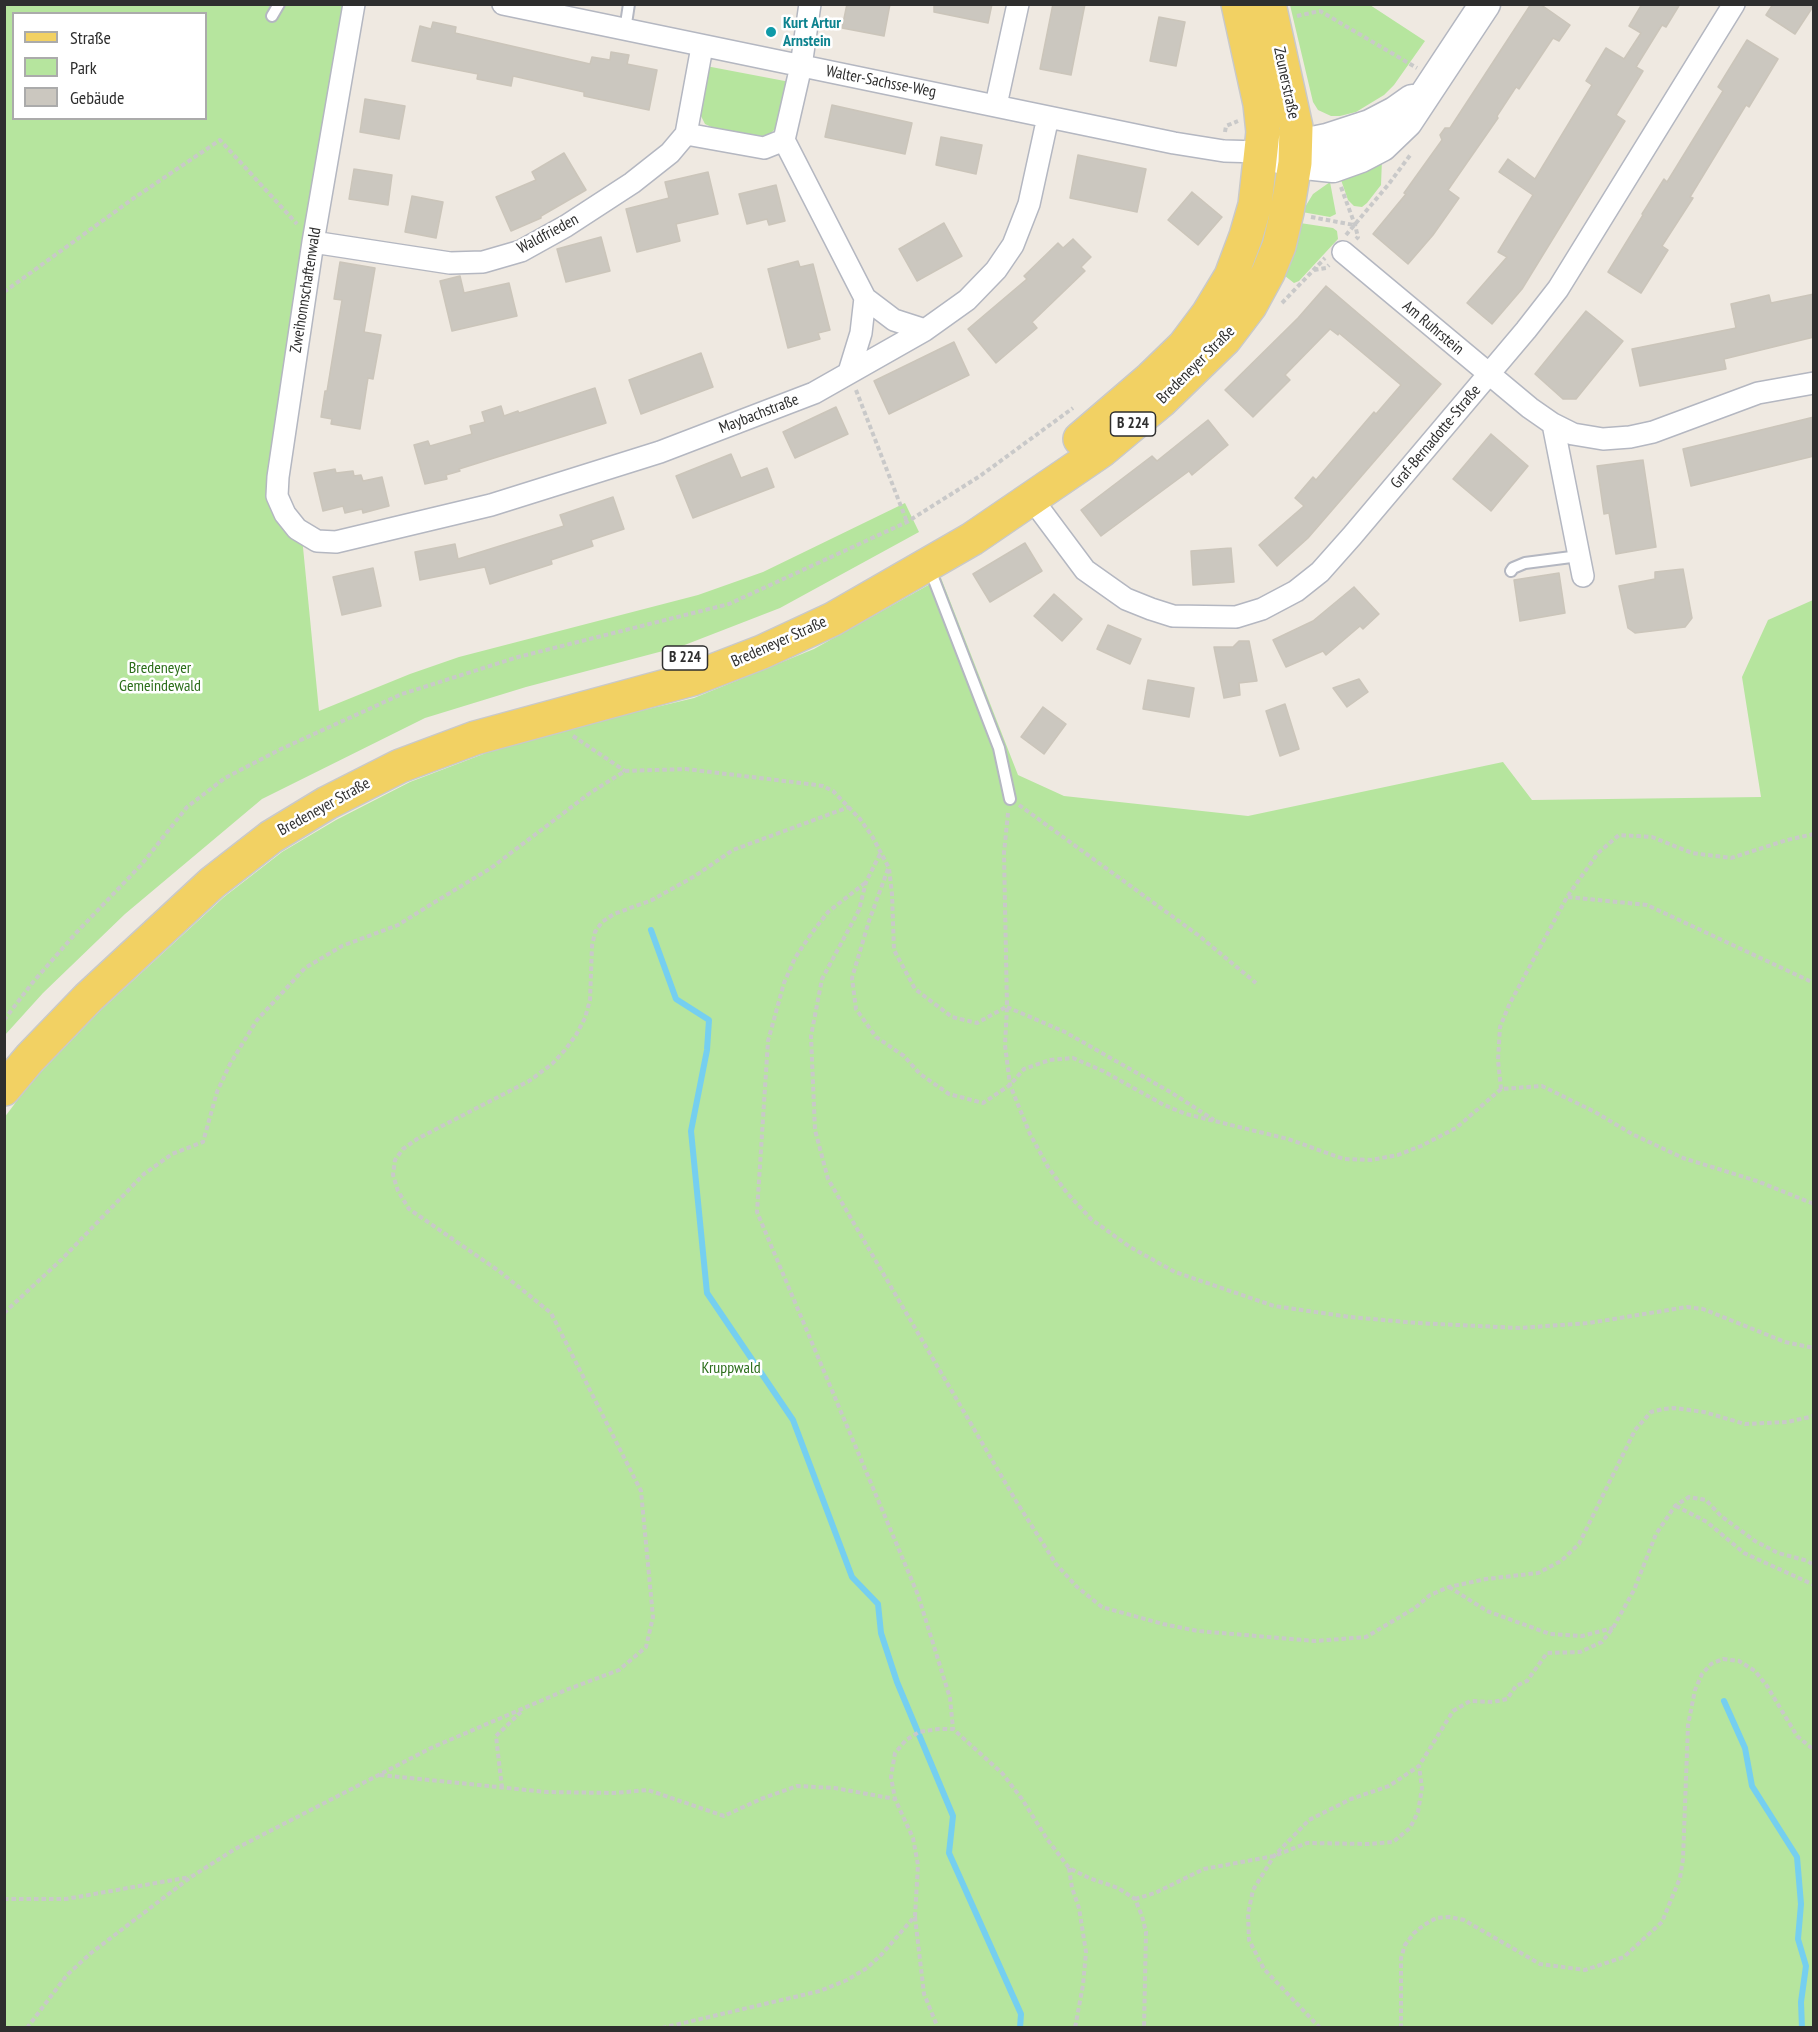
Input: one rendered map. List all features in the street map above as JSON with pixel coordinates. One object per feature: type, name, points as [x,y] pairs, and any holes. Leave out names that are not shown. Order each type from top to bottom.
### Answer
[{"type":"main road","name":"Zeunerstraße","points":[[1238,4],[1262,112],[1261,152]]},
{"type":"main road","name":"Zeunerstraße","points":[[1271,13],[1296,127],[1296,154]]},
{"type":"main road","name":"Bredeneyer Straße","points":[[4,1054],[78,975],[199,866],[259,817],[321,780],[393,744],[472,715],[684,658],[750,633],[830,596],[938,535],[1023,480],[1087,433],[1150,379],[1184,346],[1208,314],[1231,276],[1246,236],[1255,205],[1261,152]]},
{"type":"main road","name":"Bredeneyer Straße","points":[[4,1089],[30,1058],[88,998],[212,883],[271,837],[327,803],[400,766],[475,738],[692,679],[762,652],[833,619],[928,566],[972,539],[1101,451],[1161,401],[1225,339],[1250,306],[1269,273],[1279,246],[1296,154]]},
{"type":"street","name":"Zweihonnschaftenwald","points":[[336,542],[317,541],[297,529],[285,514],[277,496],[313,242],[354,4]]},
{"type":"street","points":[[810,4],[801,66],[784,140],[866,298],[894,320],[925,330]]},
{"type":"street","points":[[996,105],[1018,4]]},
{"type":"street","points":[[1261,152],[1296,154],[1370,125],[1395,112],[1418,96],[1428,74],[1485,4]]},
{"type":"street","name":"Graf-Bernadotte-Straße","points":[[1032,499],[1085,570],[1125,599],[1173,616],[1236,617],[1262,609],[1296,591],[1320,572],[1558,289],[1734,4]]},
{"type":"street","name":"Walter-Sachsse-Weg","points":[[516,6],[1174,143],[1224,151],[1261,152]]},
{"type":"street","points":[[702,46],[686,134],[764,148],[784,140]]},
{"type":"street","name":"Maybachstraße","points":[[336,542],[491,505],[660,452],[814,393],[925,330],[967,300],[996,270],[1013,245],[1029,204],[1048,117]]},
{"type":"street","name":"Waldfrieden","points":[[313,242],[450,263],[483,262],[521,250],[566,226],[633,183],[670,153],[686,134]]},
{"type":"street","name":"Am Ruhrstein","points":[[1337,249],[1530,408],[1573,434],[1603,439],[1630,437],[1653,432],[1758,393],[1814,382]]},
{"type":"street","points":[[849,372],[861,333],[866,298]]},
{"type":"street","points":[[1553,424],[1581,566]]},
{"type":"lane","points":[[272,16],[279,4]]},
{"type":"lane","points":[[625,30],[629,4]]},
{"type":"lane","points":[[1511,571],[1512,568],[1524,563],[1581,566]]},
{"type":"lane","points":[[928,566],[999,748],[1010,799]]},
{"type":"path","points":[[1271,13],[1320,11],[1428,74]]},
{"type":"path","points":[[4,292],[134,198],[220,140],[313,242]]},
{"type":"path","points":[[1340,186],[1355,225]]},
{"type":"path","points":[[1302,215],[1355,225]]},
{"type":"path","points":[[1277,309],[1337,249],[1355,225]]},
{"type":"path","points":[[849,372],[907,522]]},
{"type":"path","points":[[4,1020],[33,982],[76,933],[142,864],[187,807],[225,778],[281,749],[402,694],[518,657],[729,604],[907,522],[980,476],[1082,402]]},
{"type":"path","points":[[554,716],[571,735],[625,771]]},
{"type":"path","points":[[4,1313],[63,1259],[144,1174],[172,1154],[203,1142],[217,1092],[230,1064],[257,1020],[305,968],[342,946],[398,925],[491,868],[581,800],[625,771],[686,770],[823,786],[833,791],[872,836],[889,868],[894,950],[915,989],[952,1017],[977,1023],[1007,1007]]},
{"type":"path","points":[[1256,983],[1198,935],[1010,799],[1004,852],[1007,1007],[1005,1046],[1010,1084],[1029,1134],[1067,1194],[1091,1219],[1130,1247],[1174,1272],[1274,1306],[1350,1317],[1519,1328],[1589,1323],[1687,1307],[1703,1309],[1785,1342],[1814,1348]]},
{"type":"path","points":[[27,2028],[67,1975],[91,1953],[191,1877],[235,1849],[431,1748],[619,1671],[646,1647],[653,1617],[641,1491],[551,1313],[499,1271],[409,1209],[398,1191],[393,1175],[395,1160],[403,1149],[417,1139],[529,1081],[552,1064],[576,1035],[585,1018],[590,1000],[592,946],[602,922],[614,914],[652,900],[695,876],[733,850],[849,807]]},
{"type":"path","points":[[1501,1089],[1498,1060],[1500,1027],[1509,1005],[1567,897],[1598,853],[1619,835],[1652,837],[1692,853],[1731,858],[1814,834]]},
{"type":"path","points":[[880,854],[866,882],[859,910],[822,979],[811,1036],[815,1130],[828,1179],[1010,1491],[1056,1564],[1077,1587],[1102,1607],[1198,1631],[1315,1641],[1366,1637],[1414,1608],[1430,1595],[1449,1587],[1486,1579],[1538,1573],[1561,1561],[1579,1544],[1635,1430],[1651,1412],[1663,1408],[1676,1408],[1704,1412],[1745,1424],[1787,1422],[1814,1416]]},
{"type":"path","points":[[889,868],[869,921],[852,978],[856,1009],[876,1037],[904,1056],[920,1074],[949,1094],[983,1103],[1010,1084],[1023,1069],[1050,1060],[1073,1058],[1186,1114],[1288,1139],[1344,1159],[1371,1160],[1398,1155],[1456,1128],[1501,1089],[1542,1086],[1595,1112],[1632,1134],[1683,1158],[1757,1181],[1814,1204]]},
{"type":"path","points":[[866,882],[828,912],[795,958],[784,983],[768,1041],[757,1212],[918,1595],[950,1698],[953,1729]]},
{"type":"path","points":[[1567,897],[1647,905],[1814,982]]},
{"type":"path","points":[[1007,1007],[1065,1032],[1217,1121]]},
{"type":"path","points":[[1320,2028],[1264,1969],[1249,1940],[1248,1914],[1253,1890],[1274,1856],[1308,1820],[1351,1798],[1389,1786],[1419,1766],[1453,1710],[1470,1701],[1492,1702],[1507,1699],[1516,1686],[1527,1681],[1547,1653],[1580,1652],[1602,1642],[1613,1628],[1634,1590],[1656,1534],[1675,1506],[1689,1497],[1706,1500],[1721,1516],[1755,1541],[1778,1553],[1808,1561],[1814,1566]]},
{"type":"path","points":[[1675,1506],[1707,1522],[1744,1553],[1814,1585]]},
{"type":"path","points":[[1449,1587],[1487,1611],[1550,1634],[1582,1636],[1613,1628]]},
{"type":"path","points":[[1401,2028],[1401,1958],[1405,1945],[1414,1933],[1436,1918],[1450,1917],[1464,1920],[1540,1964],[1585,1970],[1624,1957],[1662,1922],[1680,1878],[1683,1859],[1688,1725],[1695,1690],[1702,1674],[1711,1664],[1723,1659],[1739,1661],[1755,1671],[1767,1686],[1797,1736],[1814,1750]]},
{"type":"path","points":[[502,1788],[496,1736],[524,1708]]},
{"type":"path","points":[[938,2028],[924,1994],[915,1916],[918,1865],[914,1838],[895,1799],[891,1777],[895,1753],[906,1740],[919,1732],[938,1729],[953,1729],[1002,1773],[1069,1868],[1118,1888],[1135,1899],[1143,1916],[1146,1932],[1144,2028]]},
{"type":"path","points":[[1135,1899],[1155,1893],[1204,1869],[1274,1856],[1307,1843],[1393,1842],[1410,1828],[1418,1812],[1422,1788],[1419,1766]]},
{"type":"path","points":[[379,1775],[502,1788],[581,1793],[648,1790],[724,1816],[760,1799],[798,1786],[835,1788],[895,1799]]},
{"type":"path","points":[[1069,1868],[1072,1888],[1079,1908],[1086,1952],[1075,2028]]},
{"type":"path","points":[[4,1899],[66,1899],[191,1877]]},
{"type":"path","points":[[662,2028],[820,1991],[847,1980],[874,1961],[915,1916]]},
{"type":"green space","name":"Bredeneyer Gemeindewald","points":[[5,5],[352,5],[275,476],[302,537],[319,711],[459,657],[698,595],[763,572],[905,503],[919,532],[780,608],[682,646],[526,687],[425,718],[262,799],[125,914],[43,993],[5,1035]]},
{"type":"green space","points":[[1290,5],[1370,5],[1425,41],[1394,85],[1384,95],[1356,112],[1331,116],[1318,110],[1313,102]]},
{"type":"green space","points":[[706,66],[790,82],[779,125],[770,134],[754,138],[722,132],[705,124],[698,110]]},
{"type":"green space","points":[[1382,159],[1381,185],[1362,207],[1354,206],[1348,200],[1340,177]]},
{"type":"green space","points":[[1330,182],[1336,214],[1330,217],[1302,212],[1313,194]]},
{"type":"green space","points":[[1300,223],[1333,228],[1337,231],[1338,239],[1299,281],[1294,283],[1285,276],[1292,258]]},
{"type":"green space","name":"Kruppwald","points":[[941,578],[1018,775],[1064,796],[1248,816],[1503,762],[1532,800],[1761,797],[1742,677],[1768,620],[1813,600],[1813,2027],[5,2027],[4,1118],[31,1082],[101,1010],[224,897],[282,852],[336,820],[410,782],[486,753],[565,729],[694,698],[814,649]]},
{"type":"building","points":[[847,4],[890,4],[884,36],[842,28]]},
{"type":"building","points":[[934,4],[992,4],[988,23],[934,12]]},
{"type":"building","points":[[1053,4],[1085,4],[1071,75],[1040,69]]},
{"type":"building","points":[[1531,4],[1540,4],[1570,25],[1559,41],[1553,38],[1519,89],[1516,87],[1497,116],[1498,118],[1448,190],[1459,198],[1433,235],[1408,264],[1373,234],[1406,194],[1404,193],[1442,140],[1440,135],[1445,128],[1450,128]]},
{"type":"building","points":[[1642,4],[1680,4],[1666,27],[1662,25],[1636,67],[1643,71],[1616,115],[1625,121],[1522,289],[1492,324],[1467,303],[1507,257],[1498,252],[1533,195],[1499,172],[1508,159],[1535,179],[1592,85],[1586,81],[1606,48],[1624,59],[1641,33],[1629,26]]},
{"type":"building","points":[[1773,4],[1814,5],[1795,34],[1766,15]]},
{"type":"building","points":[[1159,17],[1185,22],[1176,66],[1150,61]]},
{"type":"building","points":[[433,22],[456,27],[455,33],[590,64],[592,57],[610,60],[611,52],[629,55],[627,64],[657,70],[649,110],[584,96],[584,92],[513,76],[511,86],[477,79],[478,74],[412,61],[420,26],[431,29]]},
{"type":"building","points":[[1747,40],[1778,59],[1749,107],[1746,105],[1690,197],[1693,198],[1662,246],[1668,250],[1641,293],[1608,272],[1664,179],[1667,182],[1723,91],[1718,87]]},
{"type":"building","points":[[365,99],[405,106],[399,139],[360,132]]},
{"type":"building","points":[[832,105],[912,123],[905,154],[825,137]]},
{"type":"building","points":[[941,137],[982,145],[976,174],[936,165]]},
{"type":"building","points":[[564,153],[586,190],[541,218],[511,231],[496,197],[536,180],[532,172]]},
{"type":"building","points":[[1078,155],[1146,169],[1137,212],[1070,198]]},
{"type":"building","points":[[354,169],[392,175],[388,205],[349,199]]},
{"type":"building","points":[[708,172],[718,214],[676,224],[680,241],[637,252],[626,209],[669,198],[665,182]]},
{"type":"building","points":[[776,185],[785,221],[769,225],[767,219],[747,224],[739,194]]},
{"type":"building","points":[[1192,192],[1222,217],[1198,245],[1168,220]]},
{"type":"building","points":[[412,196],[443,202],[436,238],[405,232]]},
{"type":"building","points":[[944,223],[962,256],[917,281],[899,249]]},
{"type":"building","points":[[601,237],[610,271],[566,282],[557,249]]},
{"type":"building","points":[[1073,239],[1091,257],[1081,267],[1085,271],[1032,322],[1037,328],[996,363],[968,329],[1027,279],[1024,276],[1058,243],[1063,248]]},
{"type":"building","points":[[798,261],[800,267],[813,264],[830,330],[818,333],[820,339],[788,348],[768,269]]},
{"type":"building","points":[[340,262],[375,268],[364,332],[381,335],[373,379],[368,378],[360,429],[331,424],[332,419],[321,417],[342,300],[334,299]]},
{"type":"building","points":[[460,276],[464,293],[509,283],[517,316],[452,331],[440,281]]},
{"type":"building","points":[[1326,286],[1441,384],[1308,538],[1277,566],[1259,545],[1304,506],[1295,498],[1313,477],[1316,480],[1374,412],[1376,414],[1401,385],[1339,333],[1338,335],[1330,329],[1285,375],[1290,380],[1253,417],[1225,390],[1298,318]]},
{"type":"building","points":[[1814,294],[1814,337],[1724,359],[1726,369],[1640,386],[1632,349],[1736,328],[1731,304],[1769,295],[1771,303]]},
{"type":"building","points":[[1586,311],[1623,341],[1576,399],[1563,399],[1535,374]]},
{"type":"building","points":[[954,342],[969,375],[889,414],[874,381]]},
{"type":"building","points":[[701,353],[713,387],[641,414],[629,380]]},
{"type":"building","points":[[595,388],[606,423],[459,469],[460,471],[446,475],[447,479],[425,484],[414,445],[428,441],[430,446],[472,434],[470,426],[485,422],[482,412],[501,406],[504,416]]},
{"type":"building","points":[[836,407],[848,434],[795,458],[783,432]]},
{"type":"building","points":[[1814,417],[1814,456],[1691,486],[1683,449]]},
{"type":"building","points":[[1208,420],[1228,445],[1192,475],[1189,471],[1101,536],[1081,510],[1152,456],[1157,461]]},
{"type":"building","points":[[1491,434],[1528,466],[1491,511],[1453,479]]},
{"type":"building","points":[[731,454],[741,478],[767,468],[774,487],[693,518],[676,476]]},
{"type":"building","points":[[1643,460],[1656,547],[1616,554],[1609,513],[1604,514],[1597,466]]},
{"type":"building","points":[[335,469],[336,473],[353,471],[354,476],[361,475],[363,481],[382,477],[389,506],[363,513],[362,509],[345,513],[343,506],[323,511],[314,473]]},
{"type":"building","points":[[613,497],[624,529],[591,540],[593,546],[551,560],[552,564],[490,584],[485,567],[420,580],[415,552],[455,544],[458,559],[564,526],[560,515]]},
{"type":"building","points":[[1025,543],[1042,571],[990,602],[973,574]]},
{"type":"building","points":[[1231,548],[1234,582],[1193,585],[1191,551]]},
{"type":"building","points":[[373,568],[381,606],[342,615],[333,577]]},
{"type":"building","points":[[1683,569],[1692,618],[1685,627],[1635,633],[1628,628],[1619,586],[1655,579],[1655,572]]},
{"type":"building","points":[[1559,573],[1565,613],[1520,621],[1514,580]]},
{"type":"building","points":[[1354,587],[1379,614],[1363,629],[1360,626],[1326,655],[1323,651],[1286,667],[1273,640],[1313,621]]},
{"type":"building","points":[[1054,594],[1082,619],[1062,641],[1034,616]]},
{"type":"building","points":[[1108,625],[1141,639],[1130,664],[1097,649]]},
{"type":"building","points":[[1239,641],[1249,641],[1257,681],[1239,683],[1240,695],[1224,698],[1214,647],[1233,647]]},
{"type":"building","points":[[1359,679],[1368,692],[1347,707],[1333,688]]},
{"type":"building","points":[[1148,680],[1194,688],[1189,717],[1143,709]]},
{"type":"building","points":[[1285,704],[1299,749],[1280,756],[1266,711]]},
{"type":"building","points":[[1043,707],[1066,724],[1044,754],[1021,737]]},
{"type":"waterway","points":[[651,930],[676,999],[709,1020],[707,1050],[691,1131],[707,1293],[793,1420],[852,1577],[878,1604],[881,1633],[897,1682],[953,1816],[949,1853],[1021,2014],[1020,2028]]},
{"type":"waterway","points":[[1724,1701],[1745,1748],[1752,1786],[1797,1857],[1801,1904],[1798,1939],[1806,1966],[1801,2002],[1802,2028]]},
{"type":"place","name":"Kurt Artur Arnstein","points":[[771,32]]}]
